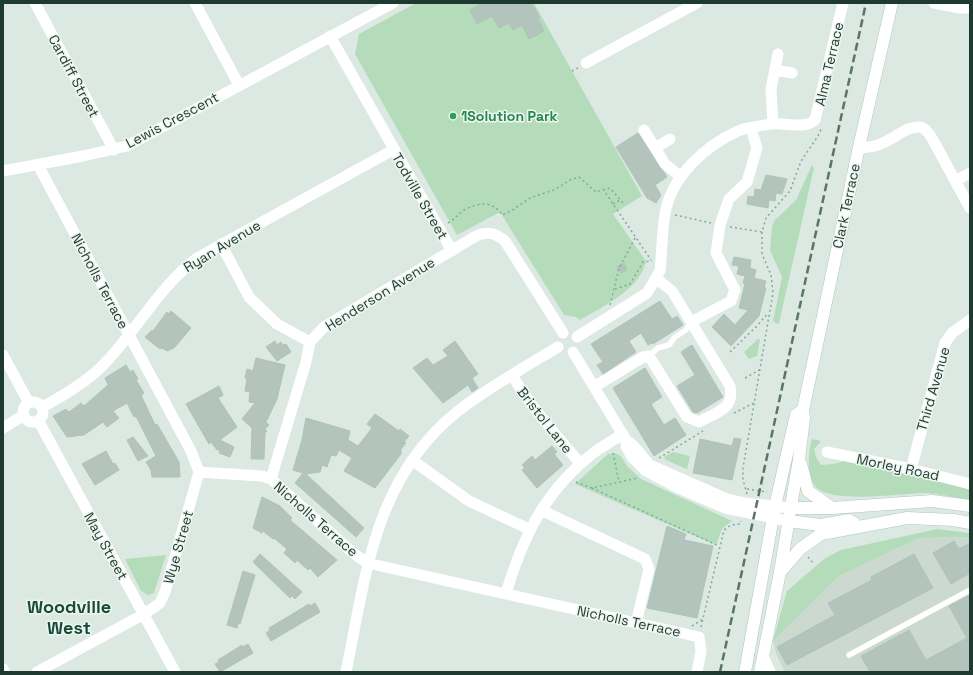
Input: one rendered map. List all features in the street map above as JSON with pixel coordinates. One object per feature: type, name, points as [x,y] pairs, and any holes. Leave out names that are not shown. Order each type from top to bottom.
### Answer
[{"type":"main road","name":"Clark Terrace","points":[[760,672],[780,572],[799,459],[804,418],[803,410],[859,147],[892,3]]},
{"type":"main road","name":"Clark Terrace","points":[[745,672],[775,506],[796,415],[803,410]]},
{"type":"main road","points":[[799,459],[804,470],[804,478],[808,491],[832,508]]},
{"type":"main road","points":[[790,508],[832,508],[932,501],[970,506]]},
{"type":"main road","points":[[780,572],[800,549],[821,534],[907,518],[954,520],[970,523]]},
{"type":"main road","points":[[788,521],[821,525],[849,520],[861,526]]},
{"type":"street","name":"Cardiff Street","points":[[35,3],[114,150]]},
{"type":"street","points":[[195,3],[240,85]]},
{"type":"street","points":[[369,3],[374,13]]},
{"type":"street","name":"Lewis Crescent","points":[[3,171],[114,150],[127,146],[393,3]]},
{"type":"street","points":[[586,63],[697,3]]},
{"type":"street","name":"Alma Terrace","points":[[773,124],[807,125],[811,123],[817,115],[843,3]]},
{"type":"street","points":[[934,3],[960,8],[970,8]]},
{"type":"street","name":"Todville Street","points":[[330,36],[393,150],[452,250],[485,232],[495,234],[505,241],[563,333]]},
{"type":"street","points":[[578,337],[647,293],[660,271],[665,213],[668,202],[681,177],[697,158],[718,141],[739,131],[773,124],[771,89],[778,54]]},
{"type":"street","points":[[775,70],[792,72]]},
{"type":"street","points":[[859,147],[876,147],[914,128],[921,127],[927,131],[970,208]]},
{"type":"street","points":[[691,322],[731,301],[735,290],[716,253],[720,225],[729,199],[748,182],[757,148],[751,128]]},
{"type":"street","points":[[644,130],[665,164],[681,177]]},
{"type":"street","points":[[655,148],[670,139]]},
{"type":"street","name":"Ryan Avenue","points":[[42,407],[81,383],[106,362],[179,272],[197,258],[393,150]]},
{"type":"street","name":"Nicholls Terrace","points":[[38,165],[191,451],[199,472],[262,476],[271,480],[352,552],[367,563],[699,637]]},
{"type":"street","points":[[955,181],[970,173]]},
{"type":"street","points":[[221,244],[249,297],[277,324],[310,342],[306,362],[271,480]]},
{"type":"street","name":"Henderson Avenue","points":[[310,342],[324,327],[452,250]]},
{"type":"street","points":[[594,386],[643,357],[649,356],[686,417],[699,422],[728,406],[732,397],[730,386],[672,291],[656,279]]},
{"type":"street","name":"Third Avenue","points":[[911,469],[944,343],[952,333],[970,320]]},
{"type":"street","points":[[570,332],[578,337],[579,344],[573,352],[566,353],[558,347],[557,340],[563,333],[570,332]]},
{"type":"street","points":[[346,672],[367,563],[381,517],[412,460],[422,447],[457,412],[512,375],[558,347]]},
{"type":"street","points":[[573,352],[624,437],[626,446],[632,457],[646,471],[718,505],[788,521]]},
{"type":"street","points":[[3,355],[29,403]]},
{"type":"street","name":"Bristol Lane","points":[[512,375],[526,399],[536,408],[543,419],[580,464]]},
{"type":"street","points":[[36,402],[42,407],[42,415],[38,420],[32,422],[24,415],[24,408],[29,403],[36,402]]},
{"type":"street","points":[[3,428],[24,415]]},
{"type":"street","name":"May Street","points":[[38,420],[175,672]]},
{"type":"street","points":[[506,593],[529,529],[541,510],[564,480],[580,464],[607,444],[624,437]]},
{"type":"street","name":"Morley Road","points":[[827,452],[911,469],[970,484]]},
{"type":"street","points":[[412,460],[469,501],[529,529]]},
{"type":"street","name":"Wye Street","points":[[37,672],[144,614],[160,603],[165,592],[199,472]]},
{"type":"street","points":[[744,511],[775,506],[790,508]]},
{"type":"street","points":[[541,510],[645,559],[649,569],[636,623]]},
{"type":"street","points":[[697,672],[701,651],[699,637]]},
{"type":"street","points":[[763,656],[770,672]]},
{"type":"lane","points":[[649,356],[658,348],[669,345],[675,337],[686,330],[691,322]]},
{"type":"lane","points":[[849,655],[970,590]]},
{"type":"path","points":[[772,493],[747,489],[743,480],[743,468],[773,293],[771,275],[762,254],[762,232],[766,218],[790,191],[801,162],[818,136],[822,126]]},
{"type":"path","points":[[447,224],[466,209],[491,203],[497,207],[502,215],[511,211],[530,198],[554,190],[570,180],[579,177],[596,192],[610,188],[625,205]]},
{"type":"path","points":[[603,189],[652,261],[643,262],[630,284],[623,288],[615,289]]},
{"type":"path","points":[[613,205],[620,200]]},
{"type":"path","points":[[665,213],[720,225],[762,232]]},
{"type":"path","points":[[610,305],[619,268],[635,238]]},
{"type":"path","points":[[730,352],[769,312]]},
{"type":"path","points":[[745,378],[761,369]]},
{"type":"path","points":[[607,444],[613,453],[619,482]]},
{"type":"path","points":[[592,488],[642,477]]},
{"type":"path","points":[[574,481],[719,546]]},
{"type":"path","points":[[699,637],[719,546],[724,530],[731,525],[740,524],[744,511]]},
{"type":"path","points":[[806,556],[813,563]]},
{"type":"shaded area","points":[[970,537],[970,672],[785,672],[777,656],[773,641],[839,576],[919,538]]},
{"type":"green space","points":[[416,3],[534,3],[642,196],[613,214],[646,261],[642,271],[629,289],[580,320],[576,317],[564,315],[500,212],[457,235],[355,54],[359,34]]},
{"type":"green space","points":[[812,165],[814,168],[779,323],[777,324],[773,321],[782,277],[770,250],[772,227],[774,221],[796,200]]},
{"type":"green space","points":[[758,339],[760,339],[757,356],[749,359],[744,352]]},
{"type":"green space","points":[[812,439],[821,441],[814,449],[816,457],[821,465],[834,464],[844,461],[970,488],[970,500],[928,493],[853,497],[838,496],[826,493],[813,484],[811,478],[809,458]]},
{"type":"green space","points":[[673,452],[690,456],[687,469],[666,460],[664,457]]},
{"type":"green space","points":[[615,453],[621,456],[627,466],[641,479],[732,521],[722,529],[716,545],[575,484],[608,454]]},
{"type":"green space","points":[[937,529],[970,533],[970,537],[919,538],[839,576],[773,641],[787,591],[824,559],[841,550]]},
{"type":"green space","points":[[166,555],[154,593],[148,595],[141,591],[125,559]]},
{"type":"building","points":[[482,3],[531,3],[540,18],[538,19],[544,31],[529,39],[522,25],[513,30],[509,23],[499,28],[492,16],[477,24],[470,10]]},
{"type":"building","points":[[638,133],[667,177],[655,185],[661,195],[656,203],[647,198],[616,147]]},
{"type":"building","points":[[766,175],[787,179],[782,194],[776,193],[775,201],[769,200],[768,208],[747,204],[748,196],[754,197],[755,189],[761,190]]},
{"type":"building","points":[[734,257],[751,260],[750,268],[756,270],[754,278],[766,281],[764,288],[766,288],[759,316],[731,346],[712,327],[724,314],[735,325],[748,310],[739,308],[745,284],[743,283],[745,276],[737,274],[739,266],[732,265]]},
{"type":"building","points":[[624,263],[627,270],[621,273],[617,267]]},
{"type":"building","points":[[660,301],[672,319],[677,316],[683,325],[653,344],[648,345],[641,333],[629,341],[636,352],[603,374],[597,365],[603,362],[591,344]]},
{"type":"building","points":[[171,311],[191,328],[174,348],[167,351],[162,348],[160,349],[145,337],[152,330],[153,331],[167,312],[168,314]]},
{"type":"building","points":[[275,341],[277,345],[281,342],[283,345],[286,344],[291,352],[277,361],[266,347]]},
{"type":"building","points":[[455,341],[478,374],[472,378],[478,388],[472,392],[468,385],[443,403],[413,368],[427,358],[433,365],[448,356],[443,350]]},
{"type":"building","points":[[692,345],[723,397],[697,413],[693,412],[677,386],[695,375],[681,352]]},
{"type":"building","points":[[256,358],[285,365],[277,399],[266,422],[269,425],[265,429],[267,431],[265,433],[264,459],[251,459],[252,428],[242,419],[255,403],[249,402],[250,392],[245,391],[247,379],[245,378],[247,369],[253,371]]},
{"type":"building","points":[[126,365],[130,372],[133,370],[138,379],[136,380],[144,393],[141,395],[155,425],[157,424],[179,462],[180,477],[152,477],[151,470],[146,462],[156,456],[136,416],[134,417],[127,403],[113,411],[119,418],[107,427],[103,422],[84,435],[67,437],[53,416],[66,409],[69,412],[81,403],[84,406],[108,385],[105,378]]},
{"type":"building","points":[[645,368],[662,397],[651,404],[664,425],[675,418],[686,435],[654,456],[613,388]]},
{"type":"building","points":[[219,386],[223,395],[218,398],[237,427],[220,440],[234,447],[230,457],[219,453],[220,450],[217,450],[211,442],[209,444],[186,404]]},
{"type":"building","points":[[375,414],[399,431],[400,429],[409,436],[404,442],[406,443],[401,449],[401,454],[375,488],[344,471],[352,458],[339,450],[336,456],[331,455],[327,467],[322,465],[320,472],[306,474],[364,528],[356,537],[295,483],[303,473],[293,470],[302,440],[306,418],[350,431],[348,440],[358,446],[372,428],[367,424]]},
{"type":"building","points":[[133,437],[148,456],[138,461],[127,440]]},
{"type":"building","points":[[734,438],[741,439],[732,480],[693,473],[700,439],[732,446]]},
{"type":"building","points":[[552,446],[557,452],[554,454],[563,465],[537,488],[522,470],[525,468],[522,465],[532,456],[535,460]]},
{"type":"building","points":[[106,451],[113,464],[115,463],[119,470],[95,485],[82,464]]},
{"type":"building","points":[[262,497],[280,506],[292,518],[290,520],[337,560],[318,577],[310,568],[308,570],[297,560],[295,563],[284,553],[287,549],[274,538],[273,539],[263,531],[262,533],[253,528]]},
{"type":"building","points":[[667,526],[686,534],[684,540],[713,546],[697,618],[647,608]]},
{"type":"building","points":[[954,541],[959,549],[970,543],[970,573],[951,584],[933,553]]},
{"type":"building","points":[[260,554],[302,592],[295,599],[292,596],[290,598],[253,562]]},
{"type":"building","points":[[914,554],[933,588],[787,665],[777,647],[835,615],[828,603],[872,580],[871,577]]},
{"type":"building","points":[[243,571],[255,575],[240,624],[238,623],[237,628],[227,625]]},
{"type":"building","points":[[970,595],[970,672],[870,672],[861,656],[909,630],[926,660],[967,638],[949,606]]},
{"type":"building","points":[[315,603],[320,612],[271,641],[266,633],[270,630],[269,628],[309,604],[310,606]]},
{"type":"building","points":[[248,644],[253,653],[220,672],[215,664],[219,662],[218,660],[242,645],[243,647]]},
{"type":"railway","points":[[720,672],[866,3]]},
{"type":"place","name":"1Solution Park","points":[[453,116]]},
{"type":"district","name":"Woodville West","points":[[69,617]]}]
